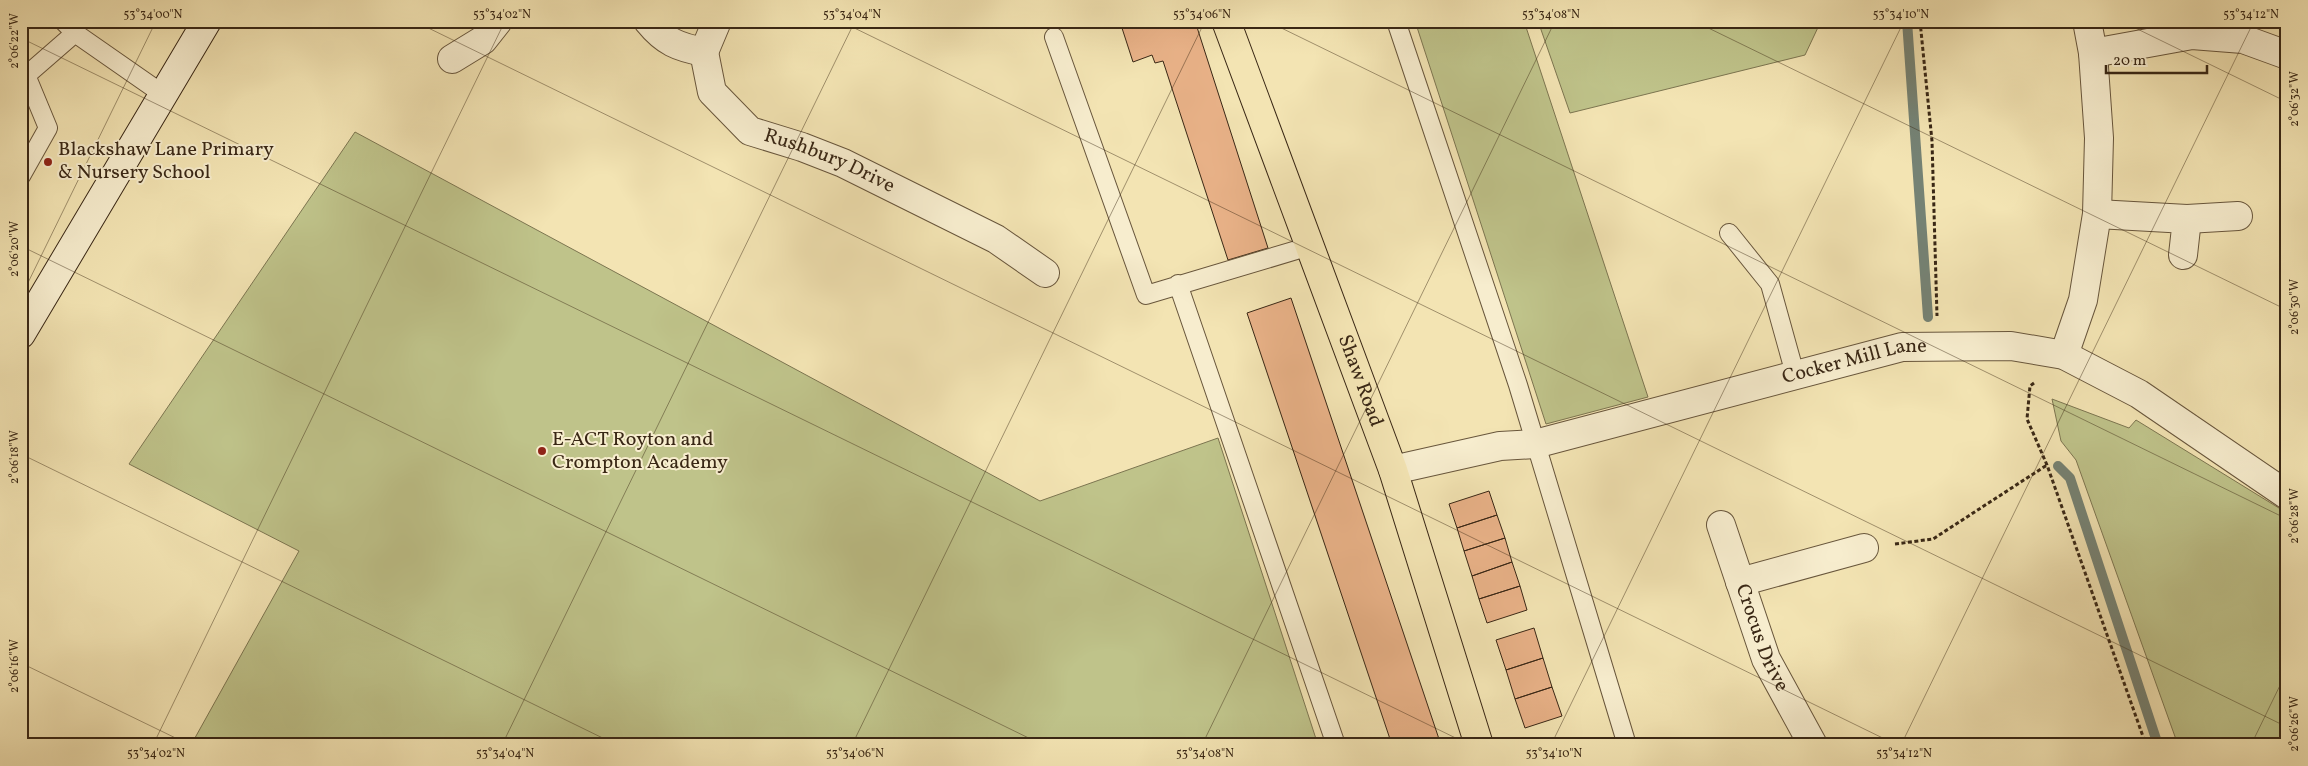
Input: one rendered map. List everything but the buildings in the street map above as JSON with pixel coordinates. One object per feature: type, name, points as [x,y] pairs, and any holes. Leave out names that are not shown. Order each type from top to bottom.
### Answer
[{"type":"main road","name":"Shaw Road","points":[[1226,21],[1393,470],[1475,744]]},
{"type":"street","points":[[21,334],[207,21]]},
{"type":"street","points":[[452,59],[483,40],[498,21]]},
{"type":"street","points":[[648,21],[666,40],[684,48],[704,52],[718,21]]},
{"type":"street","points":[[2064,355],[2083,300],[2097,214],[2099,138],[2092,53],[2086,21]]},
{"type":"street","points":[[2092,53],[2192,36],[2243,39],[2287,55]]},
{"type":"street","name":"Rushbury Drive","points":[[704,52],[712,92],[750,131],[802,147],[843,163],[996,240],[1046,273]]},
{"type":"street","points":[[2097,214],[2187,219],[2238,216]]},
{"type":"street","points":[[2183,255],[2187,219]]},
{"type":"street","name":"Cocker Mill Lane","points":[[1393,470],[1500,446],[1535,444],[1902,347],[2011,346],[2064,355],[2139,394],[2287,495]]},
{"type":"street","name":"Crocus Drive","points":[[1721,525],[1766,659],[1813,745]]},
{"type":"street","points":[[1740,582],[1864,548]]},
{"type":"lane","points":[[1396,21],[1518,385],[1627,745]]},
{"type":"lane","points":[[21,176],[48,128],[24,77],[69,27],[164,95]]},
{"type":"lane","points":[[1054,37],[1146,294],[1310,246]]},
{"type":"lane","points":[[1729,233],[1770,284],[1796,374]]},
{"type":"lane","points":[[1178,284],[1336,745]]},
{"type":"path","points":[[1920,21],[1932,141],[1936,347]]},
{"type":"path","points":[[2064,355],[2030,386],[2027,419],[2047,465],[2146,745]]},
{"type":"path","points":[[1864,548],[1933,539],[2047,465]]},
{"type":"green space","points":[[1415,21],[1524,21],[1648,397],[1546,424]]},
{"type":"green space","points":[[1538,21],[1821,21],[1805,55],[1570,113]]},
{"type":"green space","name":"E-ACT Royton and Crompton Academy","points":[[355,132],[1040,501],[1218,438],[1318,745],[191,745],[299,551],[129,464]]},
{"type":"green space","points":[[2052,399],[2129,428],[2136,420],[2287,513],[2287,745],[2178,745],[2076,460],[2061,441]]},
{"type":"waterway","points":[[1907,21],[1928,317]]},
{"type":"waterway","points":[[2058,466],[2070,478],[2158,745]]},
{"type":"place","name":"Blackshaw Lane Primary & Nursery School","points":[[48,162]]},
{"type":"place","name":"E-ACT Royton and Crompton Academy","points":[[542,451]]}]
